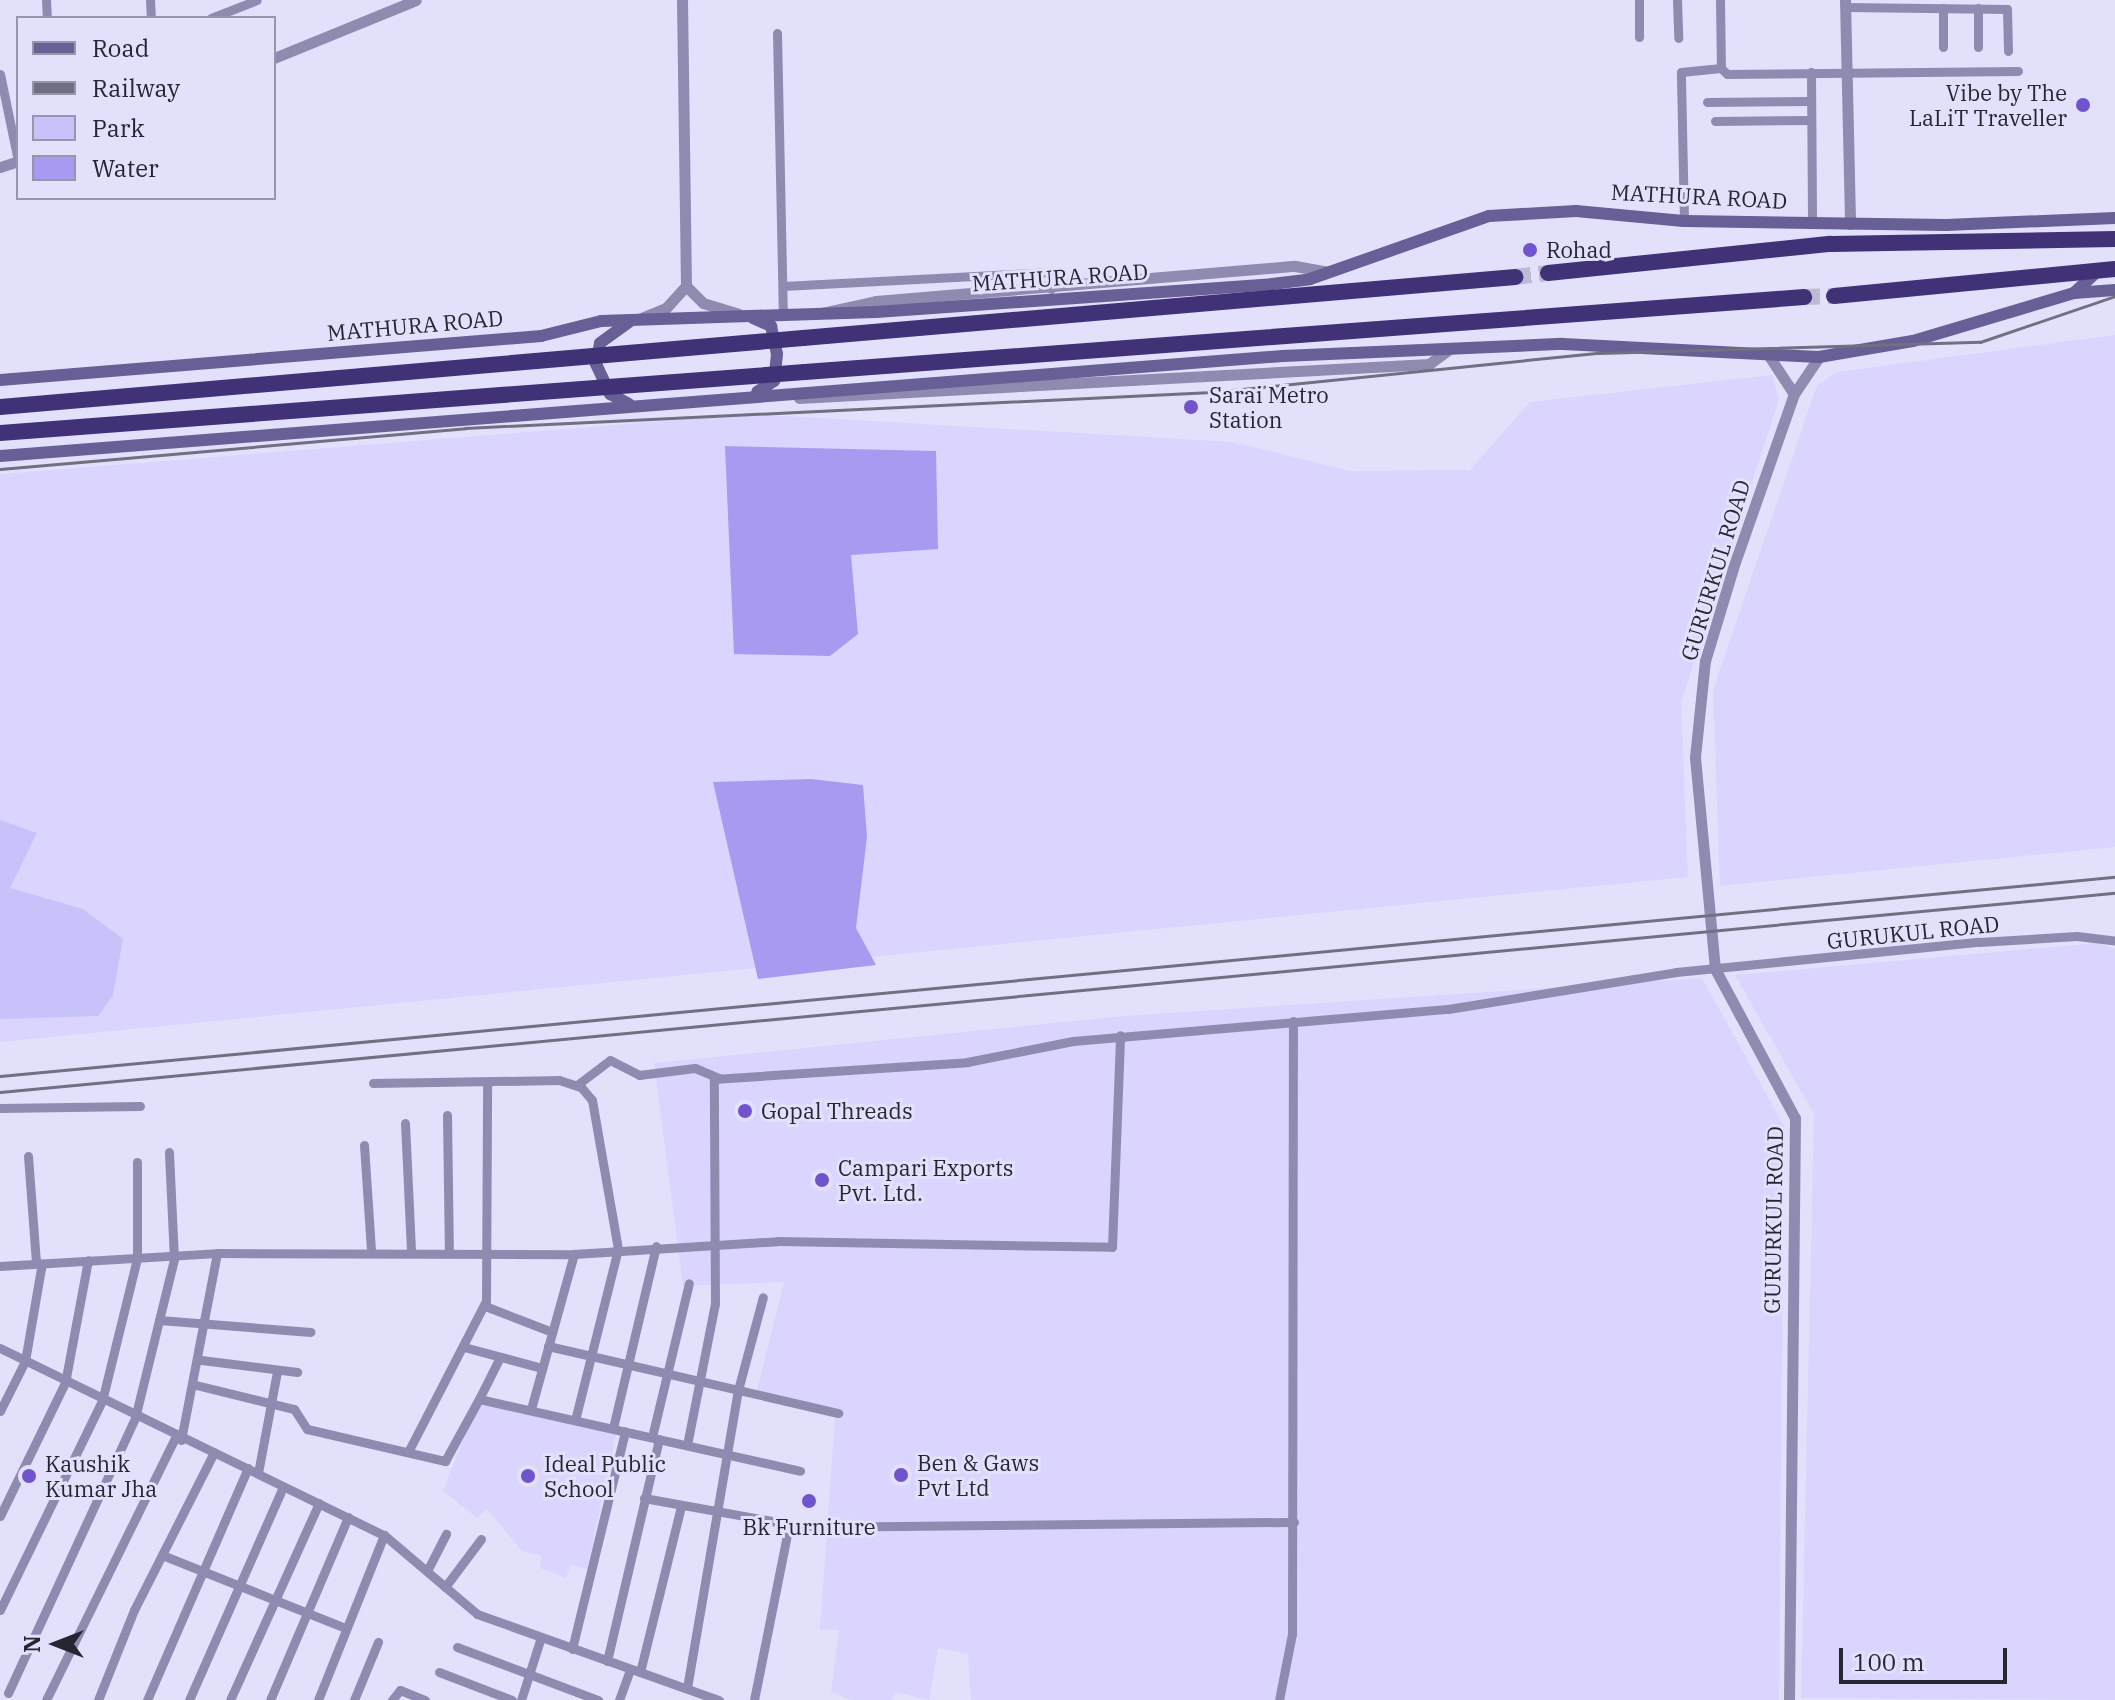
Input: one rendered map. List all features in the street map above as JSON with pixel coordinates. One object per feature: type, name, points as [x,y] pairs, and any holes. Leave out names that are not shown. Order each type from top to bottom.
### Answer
[{"type":"highway","points":[[1548,273],[1831,244],[2115,239]]},
{"type":"highway","points":[[1834,296],[2107,270]]},
{"type":"highway","name":"MATHURA ROAD","points":[[0,407],[1515,277]]},
{"type":"highway","points":[[0,433],[1804,297]]},
{"type":"main road","name":"MATHURA ROAD","points":[[0,380],[541,336],[638,319],[821,313],[1328,272],[1489,216],[1576,211],[1684,221],[1812,224],[2115,218]]},
{"type":"main road","points":[[2074,293],[2107,270]]},
{"type":"main road","points":[[0,456],[790,393],[1323,360],[1451,348],[1563,344],[1819,357],[1913,341],[2074,293],[2115,290]]},
{"type":"main road","points":[[738,314],[771,326],[777,354],[772,385],[746,397]]},
{"type":"main road","points":[[632,405],[610,394],[596,364],[606,335],[638,319]]},
{"type":"street","points":[[214,16],[235,4],[257,0]]},
{"type":"street","points":[[276,57],[416,0]]},
{"type":"street","points":[[638,319],[666,308],[686,286],[682,0]]},
{"type":"street","points":[[1639,0],[1639,37]]},
{"type":"street","points":[[1677,0],[1678,38]]},
{"type":"street","points":[[1720,0],[1721,68],[1727,74],[1846,70],[2018,71]]},
{"type":"street","points":[[1850,224],[1845,4],[2007,9],[2008,51]]},
{"type":"street","points":[[1943,8],[1943,47]]},
{"type":"street","points":[[1978,8],[1978,47]]},
{"type":"street","points":[[777,33],[783,314]]},
{"type":"street","points":[[1684,221],[1681,72],[1721,68]]},
{"type":"street","points":[[1811,72],[1812,224]]},
{"type":"street","points":[[0,74],[16,151]]},
{"type":"street","points":[[1707,102],[1811,101]]},
{"type":"street","points":[[1715,121],[1811,120]]},
{"type":"street","points":[[783,286],[1050,272],[1051,289]]},
{"type":"street","points":[[821,313],[876,301],[1237,280]]},
{"type":"street","points":[[686,286],[703,303],[738,314]]},
{"type":"street","points":[[1769,356],[1794,394]]},
{"type":"street","name":"GURURKUL ROAD","points":[[1789,1700],[1795,1118],[1715,969],[1698,816],[1697,714],[1733,568],[1794,394],[1819,357]]},
{"type":"street","name":"GURUKUL ROAD","points":[[577,1085],[610,1060],[639,1075],[695,1068],[719,1078],[967,1062],[1120,1035],[1448,1009],[1715,969],[2032,938],[2115,941]]},
{"type":"street","points":[[1279,1700],[1292,1634],[1293,1021]]},
{"type":"street","points":[[0,1266],[88,1260],[174,1259],[217,1253],[449,1251],[574,1254],[718,1242],[1109,1249],[1120,1035]]},
{"type":"street","points":[[687,1445],[700,1381],[718,1242],[711,1085],[719,1078]]},
{"type":"street","points":[[408,1452],[485,1306],[490,1252],[487,1082]]},
{"type":"street","points":[[373,1083],[577,1085],[592,1100],[618,1249],[575,1420]]},
{"type":"street","points":[[0,1108],[140,1106]]},
{"type":"street","points":[[447,1115],[449,1251]]},
{"type":"street","points":[[405,1123],[411,1252]]},
{"type":"street","points":[[364,1145],[371,1251]]},
{"type":"street","points":[[8,1693],[135,1418],[174,1259],[169,1152]]},
{"type":"street","points":[[0,1411],[3,1398],[25,1361],[39,1263],[28,1156]]},
{"type":"street","points":[[0,1610],[102,1401],[137,1259],[137,1162]]},
{"type":"street","points":[[613,1428],[656,1246]]},
{"type":"street","points":[[46,1700],[178,1439],[196,1385],[217,1253]]},
{"type":"street","points":[[531,1409],[574,1254]]},
{"type":"street","points":[[0,1516],[65,1383],[88,1260]]},
{"type":"street","points":[[607,1661],[644,1498],[665,1373],[689,1283]]},
{"type":"street","points":[[687,1688],[738,1390],[763,1297]]},
{"type":"street","points":[[485,1306],[552,1332]]},
{"type":"street","points":[[159,1320],[206,1321],[311,1332]]},
{"type":"street","points":[[548,1346],[838,1413]]},
{"type":"street","points":[[464,1347],[542,1368]]},
{"type":"street","points":[[0,1348],[178,1439],[253,1470],[384,1535],[477,1614],[719,1700]]},
{"type":"street","points":[[196,1385],[298,1411],[307,1429],[453,1459],[500,1357]]},
{"type":"street","points":[[201,1360],[297,1372]]},
{"type":"street","points":[[147,1700],[199,1570],[253,1470],[277,1371]]},
{"type":"street","points":[[479,1399],[727,1452],[800,1471]]},
{"type":"street","points":[[572,1649],[625,1431]]},
{"type":"street","points":[[98,1700],[162,1555],[214,1452]]},
{"type":"street","points":[[189,1700],[236,1585],[283,1487]]},
{"type":"street","points":[[644,1498],[718,1516],[789,1525],[1294,1522]]},
{"type":"street","points":[[230,1700],[271,1599],[319,1503]]},
{"type":"street","points":[[619,1700],[635,1670],[681,1506]]},
{"type":"street","points":[[270,1700],[304,1612],[348,1517]]},
{"type":"street","points":[[754,1700],[789,1525]]},
{"type":"street","points":[[427,1571],[446,1534]]},
{"type":"street","points":[[318,1700],[384,1535]]},
{"type":"street","points":[[445,1587],[481,1539]]},
{"type":"street","points":[[162,1555],[345,1628]]},
{"type":"street","points":[[521,1700],[541,1637]]},
{"type":"street","points":[[354,1700],[378,1642]]},
{"type":"street","points":[[457,1647],[598,1700]]},
{"type":"street","points":[[439,1672],[512,1700]]},
{"type":"street","points":[[392,1700],[400,1690],[425,1700]]},
{"type":"shaded area","points":[[2115,335],[2115,847],[1720,886],[1713,690],[1817,385],[1837,372]]},
{"type":"shaded area","points":[[1772,375],[1779,399],[1681,703],[1688,877],[0,1042],[0,474],[754,414],[1232,442],[1350,471],[1470,470],[1530,402]]},
{"type":"shaded area","points":[[2098,943],[2115,949],[2115,1700],[1801,1698],[1814,1114],[1735,975]]},
{"type":"shaded area","points":[[1702,978],[1784,1126],[1779,1700],[971,1700],[968,1654],[938,1648],[929,1700],[895,1692],[892,1700],[851,1700],[831,1692],[839,1630],[820,1629],[835,1418],[755,1398],[784,1282],[683,1286],[654,1063],[1123,1016]]},
{"type":"shaded area","name":"Ideal Public School","points":[[491,1402],[616,1434],[587,1569],[571,1565],[566,1578],[540,1568],[541,1556],[522,1551],[487,1509],[477,1518],[443,1491],[475,1410]]},
{"type":"green space","points":[[0,820],[37,833],[10,888],[83,909],[123,939],[113,995],[98,1016],[0,1019]]},
{"type":"water","points":[[725,446],[936,451],[938,549],[851,555],[858,634],[830,656],[734,654]]},
{"type":"water","points":[[811,779],[863,785],[867,837],[856,928],[876,965],[758,979],[713,782]]},
{"type":"tunnel","points":[[1515,277],[1548,273]]},
{"type":"tunnel","points":[[1804,297],[1834,296]]},
{"type":"railway","points":[[0,469],[465,428],[1212,392],[1599,353],[1980,342],[2115,296]]},
{"type":"railway","points":[[0,1076],[2115,877]]},
{"type":"railway","points":[[0,1092],[2115,893]]},
{"type":"place","name":"Vibe by The LaLiT Traveller","points":[[2083,105]]},
{"type":"place","name":"Rohad","points":[[1530,250]]},
{"type":"place","name":"Sarai Metro Station","points":[[1191,407]]},
{"type":"place","name":"Gopal Threads","points":[[745,1111]]},
{"type":"place","name":"Campari Exports Pvt. Ltd.","points":[[822,1180]]},
{"type":"place","name":"Ben & Gaws Pvt Ltd","points":[[901,1475]]},
{"type":"place","name":"Kaushik Kumar Jha","points":[[29,1476]]},
{"type":"place","name":"Ideal Public School","points":[[528,1476]]},
{"type":"place","name":"Bk Furniture","points":[[809,1501]]}]
